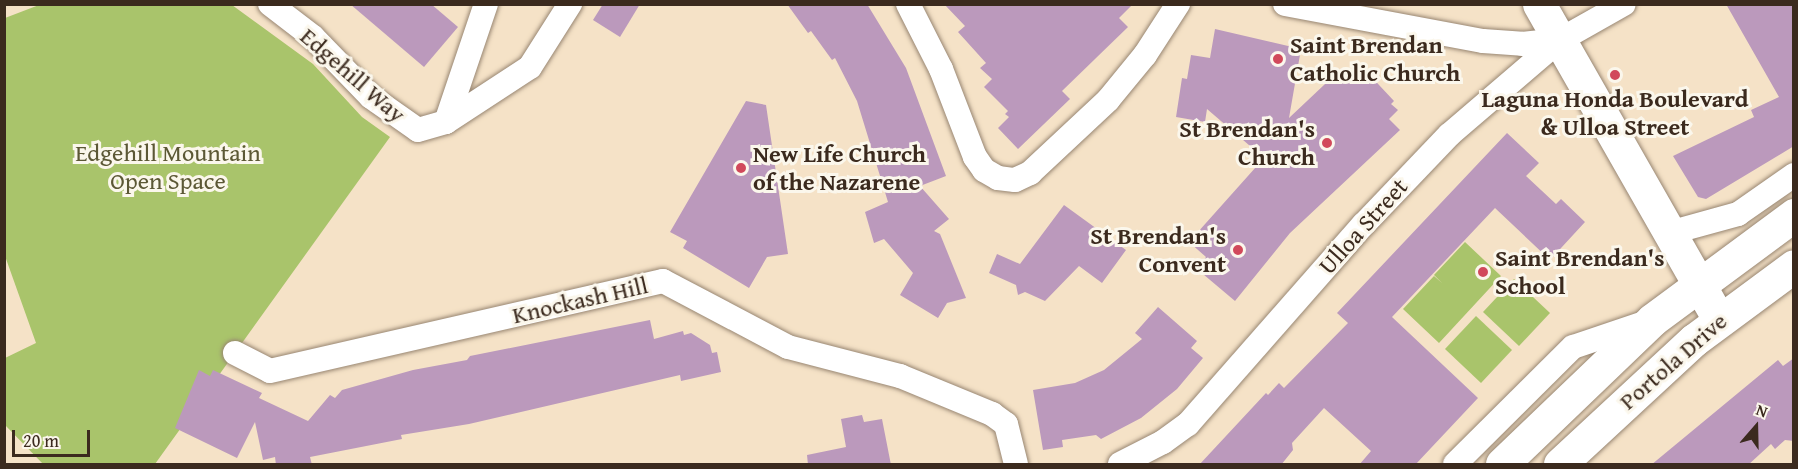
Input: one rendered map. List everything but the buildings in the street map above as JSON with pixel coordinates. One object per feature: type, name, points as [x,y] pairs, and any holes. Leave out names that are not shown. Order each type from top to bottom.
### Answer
[{"type":"main road","points":[[1539,4],[1719,320]]},
{"type":"main road","name":"Portola Drive","points":[[1502,465],[1652,320],[1697,283],[1794,215]]},
{"type":"main road","name":"Portola Drive","points":[[1560,465],[1635,392],[1719,320],[1794,266]]},
{"type":"street","name":"Edgehill Way","points":[[270,4],[313,37],[371,97],[418,130],[446,122],[530,67],[570,4]]},
{"type":"street","points":[[446,122],[486,4]]},
{"type":"street","points":[[908,4],[941,69],[975,157],[984,170],[998,178],[1015,180],[1030,173],[1107,100],[1145,55],[1178,4]]},
{"type":"street","points":[[1285,4],[1483,42],[1522,44],[1560,40]]},
{"type":"street","name":"Ulloa Street","points":[[1120,465],[1163,442],[1188,424],[1407,177],[1449,135],[1560,40],[1624,4]]},
{"type":"street","points":[[1669,232],[1738,214],[1794,176]]},
{"type":"street","name":"Knockash Hill","points":[[235,353],[270,371],[663,282],[788,347],[900,376],[992,414],[1006,423],[1016,465]]},
{"type":"street","name":"Portola Drive","points":[[1455,465],[1573,347],[1652,320]]},
{"type":"green space","name":"Edgehill Mountain Open Space","points":[[39,5],[232,5],[313,64],[362,117],[390,137],[155,464],[43,464],[5,425],[5,358],[36,343],[5,256],[5,18]]},
{"type":"green space","points":[[1465,242],[1501,276],[1439,343],[1403,309],[1434,276],[1442,283],[1434,275]]},
{"type":"green space","points":[[1514,279],[1550,313],[1519,346],[1483,312]]},
{"type":"green space","points":[[1476,316],[1512,350],[1481,383],[1445,349]]},
{"type":"place","name":"Saint Brendan Catholic Church","points":[[1278,59]]},
{"type":"place","name":"Laguna Honda Boulevard & Ulloa Street","points":[[1615,75]]},
{"type":"place","name":"St Brendan's Church","points":[[1327,143]]},
{"type":"place","name":"New Life Church of the Nazarene","points":[[741,168]]},
{"type":"place","name":"St Brendan's Convent","points":[[1238,250]]},
{"type":"place","name":"Saint Brendan's School","points":[[1483,272]]}]
